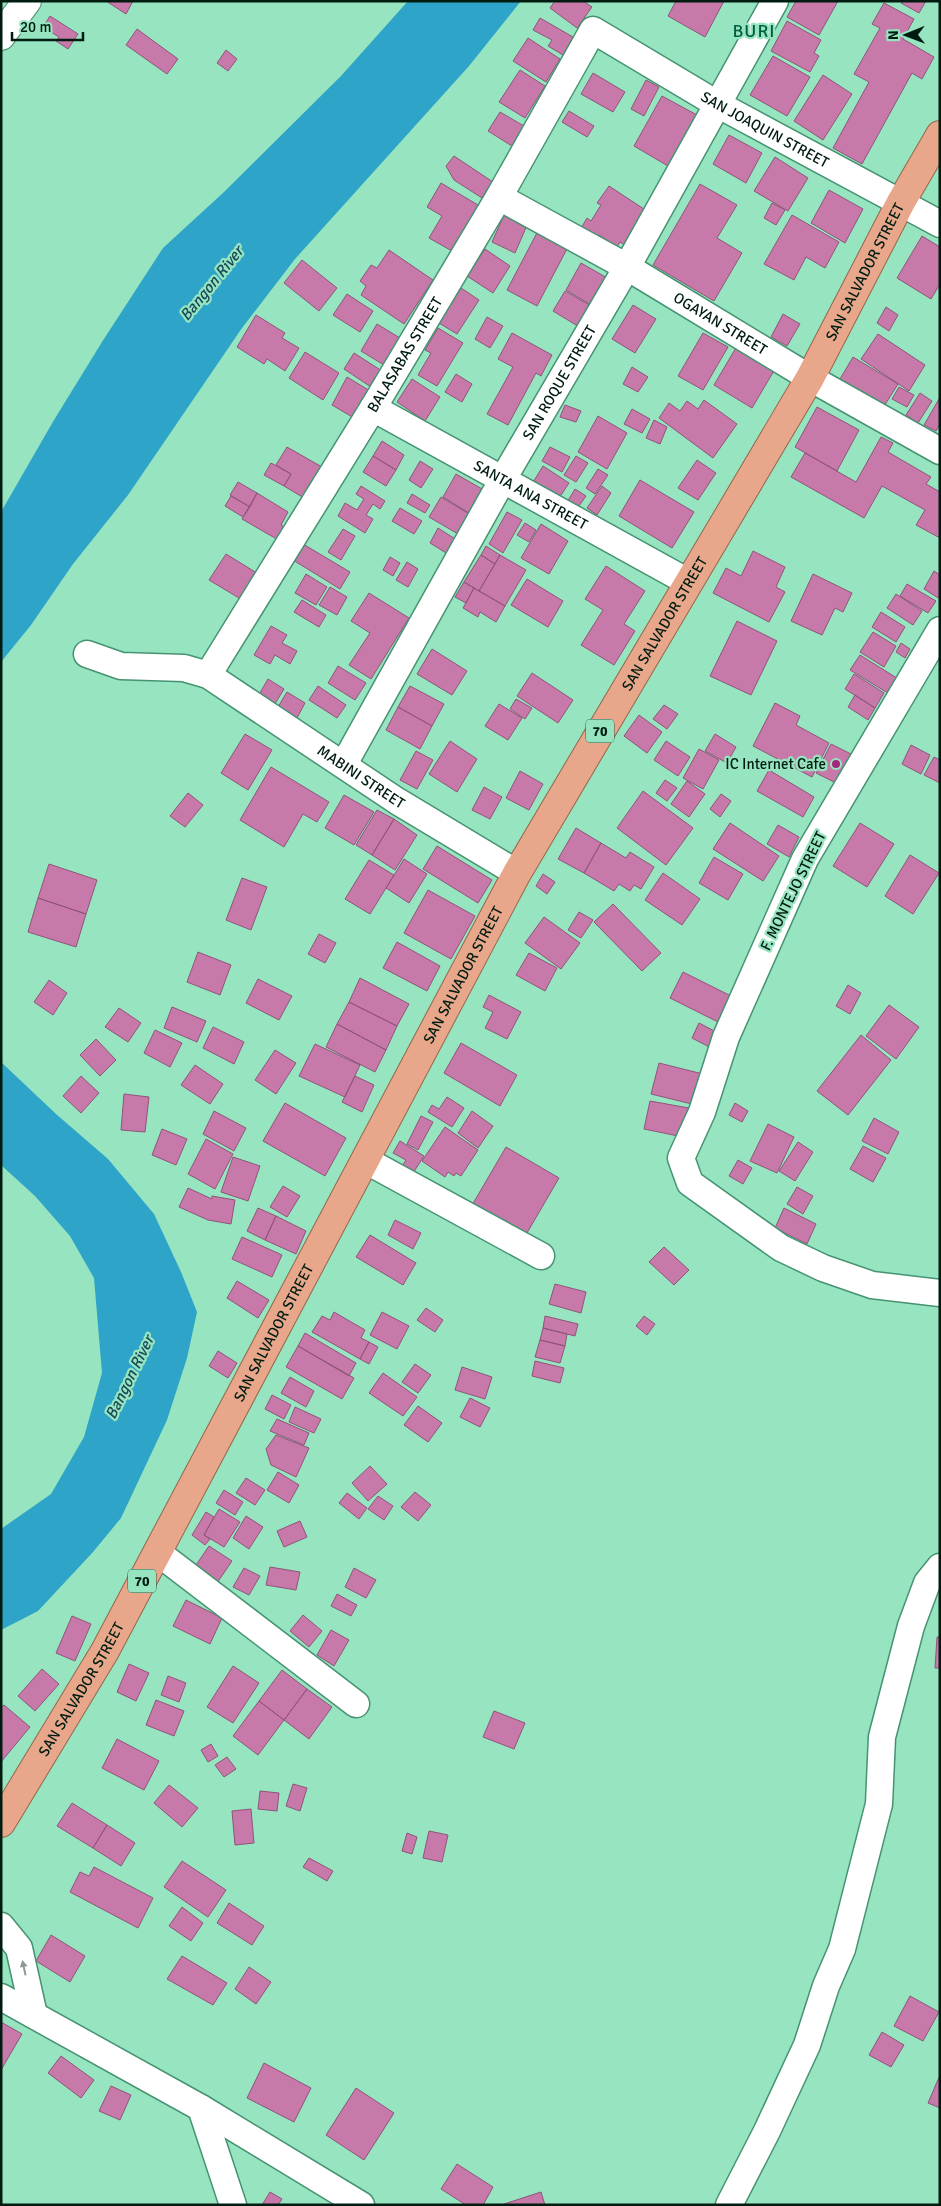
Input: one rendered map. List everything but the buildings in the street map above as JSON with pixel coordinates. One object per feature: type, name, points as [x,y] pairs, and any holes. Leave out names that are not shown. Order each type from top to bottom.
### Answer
[{"type":"highway","name":"SAN SALVADOR STREET","points":[[1,1823],[105,1651],[517,873],[810,378],[901,202],[940,136]]},
{"type":"street","points":[[1,36],[27,1]]},
{"type":"street","name":"SAN ROQUE STREET","points":[[344,764],[502,479],[627,267],[774,1]]},
{"type":"street","name":"SAN JOAQUIN STREET","points":[[593,30],[718,104],[940,224]]},
{"type":"street","name":"BALASABAS STREET","points":[[208,675],[373,408],[499,197],[593,30]]},
{"type":"street","name":"OGAYAN STREET","points":[[499,197],[627,267],[810,378],[940,451]]},
{"type":"street","name":"SANTA ANA STREET","points":[[373,408],[688,582]]},
{"type":"street","name":"F. MONTEJO STREET","points":[[940,630],[805,859],[726,1037],[702,1112],[681,1158],[690,1183],[781,1248],[823,1268],[872,1285],[940,1293]]},
{"type":"street","name":"MABINI STREET","points":[[87,654],[121,666],[184,668],[208,675],[397,801],[517,873]]},
{"type":"street","points":[[365,1160],[541,1256]]},
{"type":"street","points":[[158,1552],[356,1704]]},
{"type":"street","points":[[729,2205],[767,2131],[807,2045],[826,1986],[842,1950],[879,1804],[882,1737],[912,1626],[927,1583],[940,1567]]},
{"type":"street","points":[[1,1926],[19,1948],[34,2015]]},
{"type":"street","points":[[1,1997],[201,2108],[361,2205]]},
{"type":"street","points":[[201,2108],[233,2205]]},
{"type":"water","name":"Bangon River","points":[[408,1],[521,1],[469,66],[295,259],[242,328],[128,495],[73,564],[31,625],[1,662],[1,512],[102,342],[163,248],[224,192],[341,76]]},
{"type":"water","name":"Bangon River","points":[[1,1062],[56,1114],[108,1159],[154,1214],[197,1312],[187,1358],[167,1420],[121,1518],[93,1552],[38,1611],[1,1630],[1,1529],[51,1494],[84,1437],[102,1373],[94,1278],[70,1236],[35,1196],[1,1165]]},
{"type":"place","name":"IC Internet Cafe","points":[[836,764]]},
{"type":"district","name":"BURI","points":[[754,31]]}]
